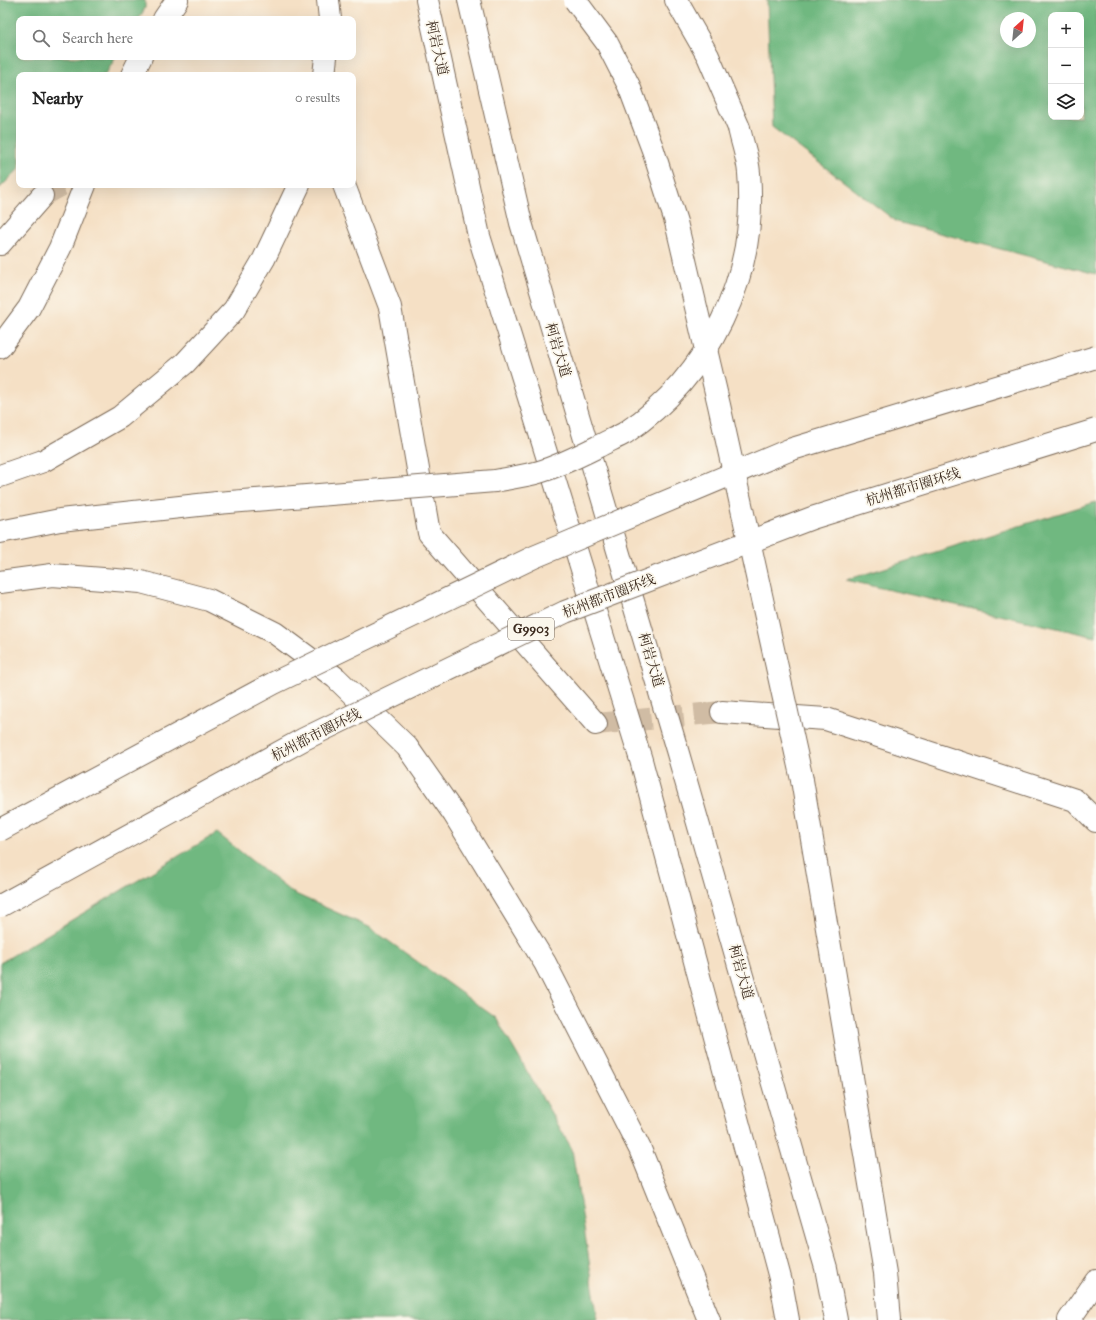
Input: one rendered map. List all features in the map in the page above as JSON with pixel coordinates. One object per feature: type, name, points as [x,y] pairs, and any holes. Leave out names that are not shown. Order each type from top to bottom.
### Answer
[{"type":"main road","points":[[166,16],[177,0]]},
{"type":"main road","points":[[328,0],[330,16]]},
{"type":"main road","name":"柯岩大道","points":[[427,0],[479,236],[641,760],[781,1282],[788,1320]]},
{"type":"main road","name":"柯岩大道","points":[[469,0],[521,223],[690,796],[826,1268],[836,1320]]},
{"type":"main road","points":[[575,0],[607,42],[629,86],[653,150],[676,222],[719,405],[802,780],[885,1273],[889,1320]]},
{"type":"main road","points":[[0,532],[60,520],[218,503],[495,481],[539,472],[577,456],[624,434],[655,410],[688,375],[712,341],[729,308],[744,256],[750,216],[749,172],[739,128],[708,56],[676,0]]},
{"type":"main road","points":[[134,72],[140,60]]},
{"type":"main road","points":[[324,72],[326,60]]},
{"type":"main road","points":[[0,347],[29,308],[60,248],[84,188]]},
{"type":"main road","points":[[0,476],[43,461],[120,417],[185,363],[234,310],[264,259],[297,188]]},
{"type":"main road","points":[[345,188],[390,307],[429,533],[596,724]]},
{"type":"main road","points":[[0,244],[42,196]]},
{"type":"main road","points":[[0,830],[274,682],[534,557],[789,450],[1096,357]]},
{"type":"main road","name":"杭州都市圈环线","points":[[0,906],[304,740],[565,612],[812,518],[1096,430]]},
{"type":"main road","points":[[0,582],[52,575],[141,582],[209,600],[275,634],[336,678],[407,747],[454,814],[545,963],[640,1149],[709,1320]]},
{"type":"main road","points":[[722,712],[826,719],[1075,800],[1096,820]]},
{"type":"main road","points":[[1069,1320],[1096,1281]]},
{"type":"green space","points":[[0,0],[145,0],[145,8],[141,16],[16,16],[16,60],[114,60],[107,72],[16,72],[16,172],[0,188]]},
{"type":"green space","points":[[767,0],[1096,0],[1096,274],[897,222],[772,127]]},
{"type":"green space","points":[[1096,502],[1096,637],[846,580]]},
{"type":"green space","points":[[217,833],[291,892],[369,927],[496,1018],[572,1149],[598,1320],[0,1320],[0,963]]},
{"type":"tunnel","points":[[42,196],[57,188]]},
{"type":"tunnel","points":[[596,724],[722,712]]}]
